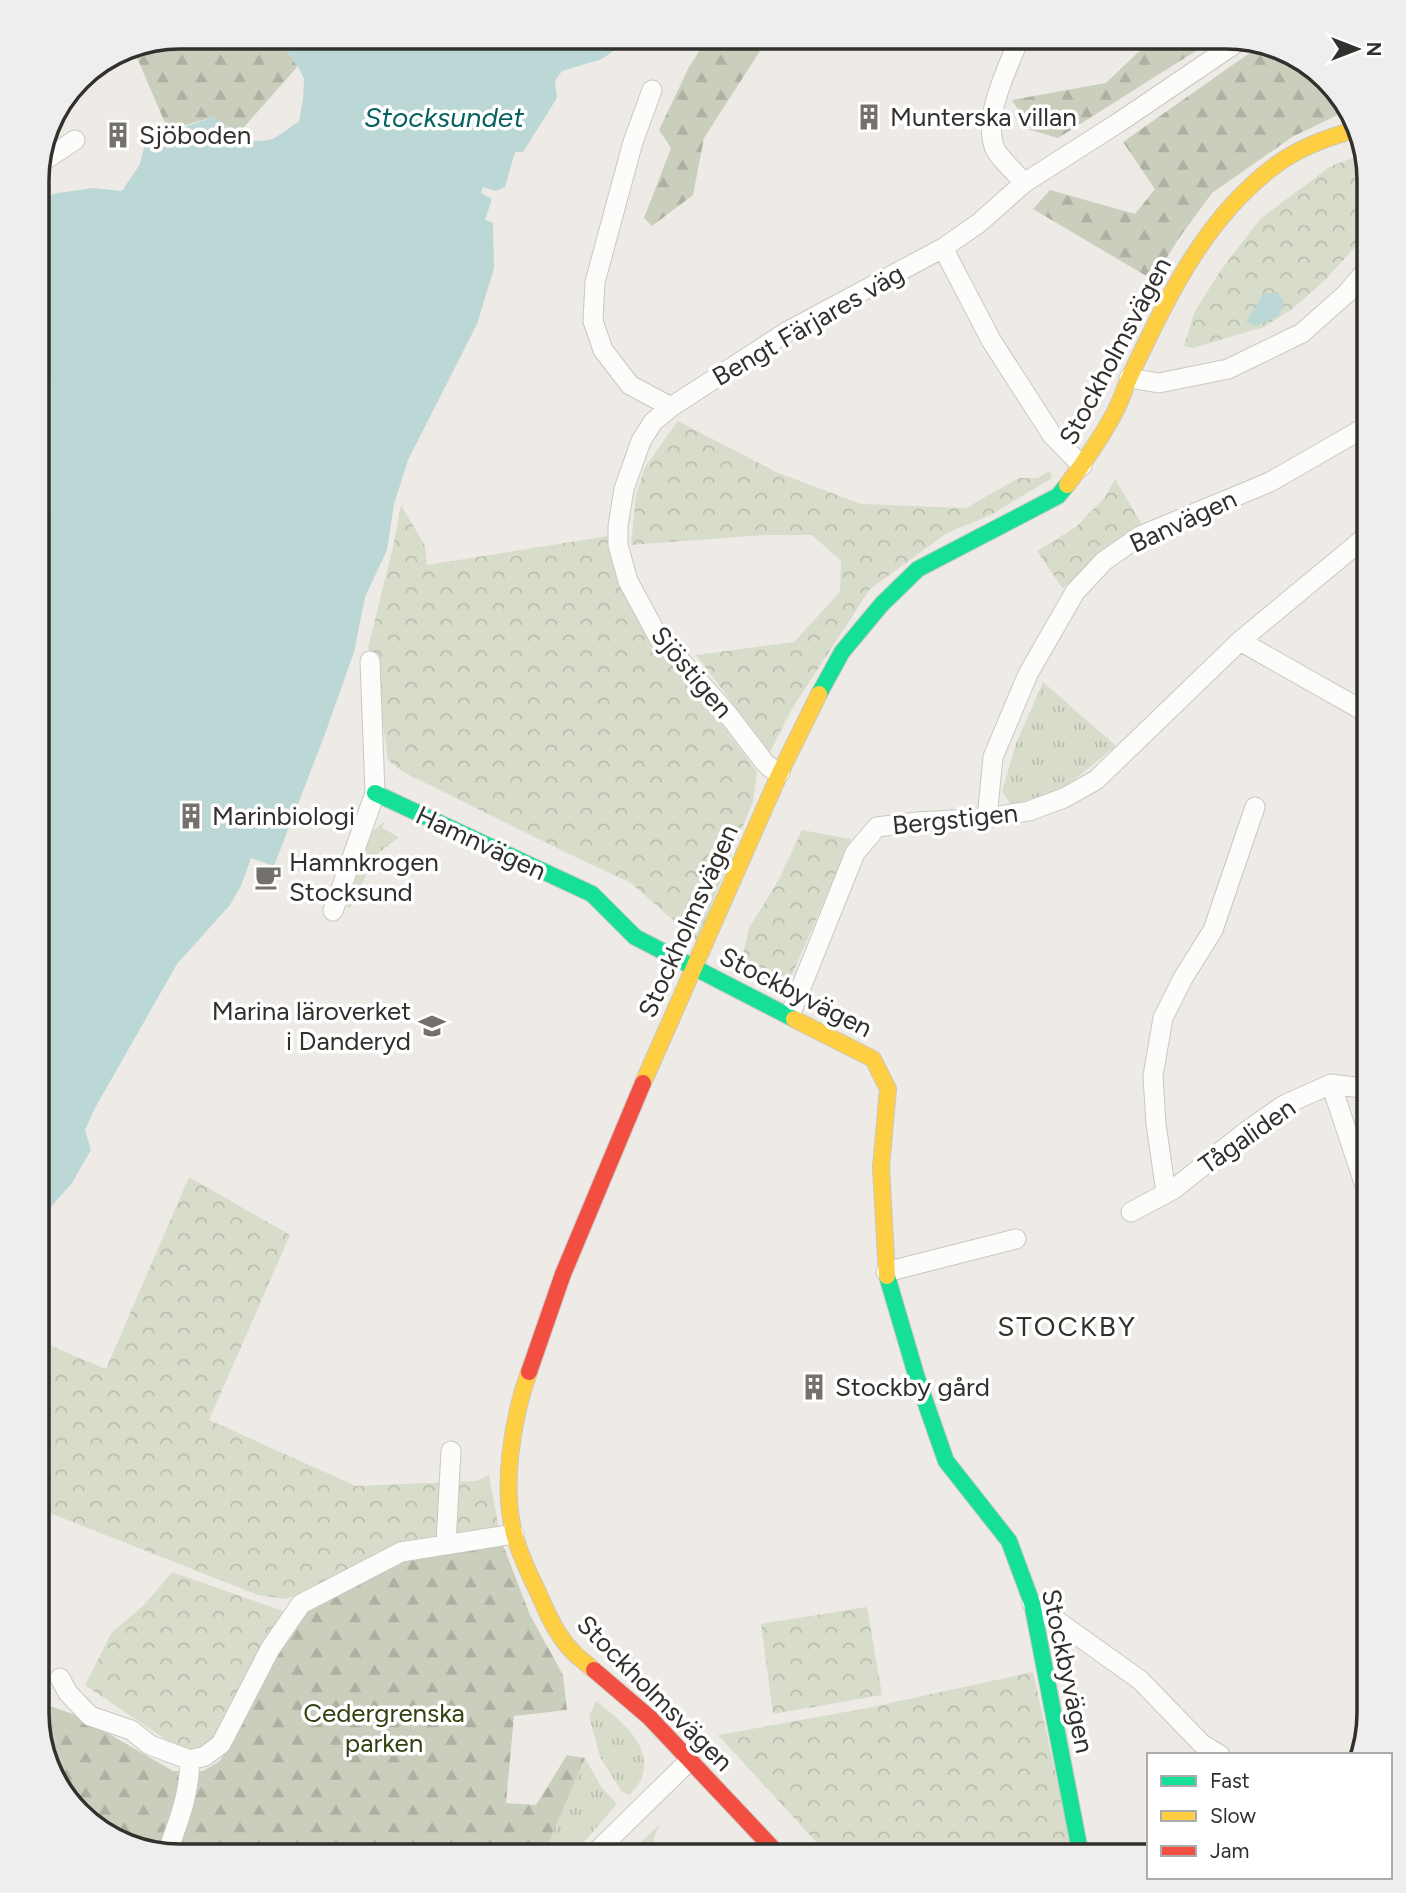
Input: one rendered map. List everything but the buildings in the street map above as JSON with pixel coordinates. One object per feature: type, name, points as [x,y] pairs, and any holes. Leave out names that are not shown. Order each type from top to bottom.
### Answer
[{"type":"street","points":[[1015,49],[998,93],[991,124],[996,150],[1024,183]]},
{"type":"street","name":"Bengt Färjares väg","points":[[671,407],[788,331],[943,248],[979,223],[1024,183],[1227,49]]},
{"type":"street","points":[[652,90],[633,142],[595,282],[593,321],[603,351],[629,385],[671,407]]},
{"type":"street","name":"Stockholmsvägen","points":[[768,1844],[636,1705],[572,1651],[551,1621],[522,1559],[514,1534],[510,1499],[510,1452],[523,1388],[568,1261],[619,1138],[780,773],[842,652],[882,604],[919,569],[1058,496],[1082,466],[1115,412],[1129,377],[1178,279],[1206,236],[1236,200],[1278,164],[1327,138],[1348,132]]},
{"type":"street","points":[[52,156],[75,140]]},
{"type":"street","points":[[943,248],[991,340],[1052,435],[1082,466]]},
{"type":"street","points":[[1129,377],[1159,383],[1228,369],[1302,332],[1357,281]]},
{"type":"street","name":"Sjöstigen","points":[[671,407],[653,422],[641,441],[624,489],[618,545],[628,581],[656,633],[726,712],[765,763],[780,773]]},
{"type":"street","name":"Banvägen","points":[[987,818],[993,757],[1028,674],[1075,592],[1104,561],[1140,536],[1270,482],[1357,432]]},
{"type":"street","name":"Bergstigen","points":[[790,1015],[855,853],[877,827],[987,818],[1029,811],[1064,798],[1096,780],[1240,641],[1357,544]]},
{"type":"street","points":[[1240,641],[1357,707]]},
{"type":"street","points":[[333,911],[375,793],[370,661]]},
{"type":"street","name":"Hamnvägen","points":[[375,793],[592,894],[635,937],[695,968]]},
{"type":"street","points":[[1166,1193],[1156,1124],[1153,1076],[1163,1017],[1182,978],[1213,930],[1255,807]]},
{"type":"street","name":"Stockbyvägen","points":[[695,968],[873,1059],[888,1089],[881,1167],[886,1272],[917,1378],[946,1461],[1009,1541],[1032,1603],[1079,1844]]},
{"type":"street","points":[[1357,1087],[1331,1084],[1357,1162]]},
{"type":"street","name":"Tågaliden","points":[[1131,1212],[1166,1193],[1284,1105],[1331,1084]]},
{"type":"street","points":[[886,1272],[1016,1239]]},
{"type":"street","points":[[446,1544],[451,1451]]},
{"type":"street","points":[[60,1678],[68,1693],[90,1716],[131,1730],[150,1745],[190,1760],[205,1756],[221,1744],[270,1649],[302,1604],[401,1552],[514,1534]]},
{"type":"street","points":[[1032,1603],[1140,1680],[1202,1744],[1217,1753]]},
{"type":"street","points":[[170,1843],[189,1784],[190,1760]]},
{"type":"street","points":[[604,1844],[689,1761]]},
{"type":"green space","points":[[171,49],[284,49],[298,66],[238,134],[214,117],[168,130],[137,57]]},
{"type":"green space","points":[[700,49],[761,49],[704,138],[693,195],[652,226],[644,218],[671,148],[659,130]]},
{"type":"green space","points":[[1141,49],[1199,49],[1058,138],[1031,130],[1012,100],[1106,83]]},
{"type":"green space","points":[[1251,52],[1284,62],[1306,76],[1325,94],[1339,114],[1292,137],[1212,193],[1153,280],[1033,209],[1050,190],[1135,214],[1155,189],[1123,142]]},
{"type":"green space","points":[[1355,158],[1357,245],[1323,282],[1292,309],[1264,327],[1193,348],[1184,346],[1195,311],[1221,270],[1260,219],[1331,166]]},
{"type":"green space","points":[[678,421],[776,472],[861,504],[966,508],[1019,478],[1037,478],[1050,471],[1052,478],[991,515],[947,533],[870,589],[793,707],[770,752],[696,655],[794,642],[840,592],[841,561],[812,535],[765,535],[631,545],[636,495],[645,467]]},
{"type":"green space","points":[[1115,479],[1146,531],[1098,554],[1063,589],[1037,551],[1076,527],[1105,497]]},
{"type":"green space","points":[[401,505],[425,546],[427,565],[608,536],[618,578],[653,646],[707,704],[757,772],[753,801],[697,941],[631,883],[403,772],[388,760],[374,661],[368,648]]},
{"type":"green space","points":[[1043,682],[1116,746],[1065,787],[1011,805],[1002,791],[1016,744]]},
{"type":"green space","points":[[385,821],[382,828],[399,837],[376,855],[350,908],[345,905],[372,832]]},
{"type":"green space","points":[[802,830],[851,839],[789,982],[768,987],[742,960],[749,928],[778,881]]},
{"type":"green space","points":[[189,1177],[290,1235],[209,1420],[356,1486],[476,1481],[489,1475],[501,1540],[396,1547],[317,1589],[284,1599],[258,1595],[49,1513],[49,1345],[106,1369]]},
{"type":"green space","name":"Cedergrenska parken","points":[[501,1540],[530,1615],[563,1675],[567,1710],[514,1716],[506,1803],[536,1805],[567,1755],[585,1758],[548,1844],[163,1843],[146,1840],[114,1826],[94,1812],[71,1786],[56,1755],[50,1730],[49,1705],[78,1716],[173,1771],[203,1771],[220,1761],[292,1628],[312,1607],[407,1553]]},
{"type":"green space","points":[[172,1572],[286,1612],[218,1736],[196,1750],[181,1750],[85,1685],[112,1632],[145,1604]]},
{"type":"green space","points":[[867,1607],[882,1695],[773,1714],[761,1624]]},
{"type":"green space","points":[[1033,1672],[1071,1844],[818,1844],[718,1735],[867,1708]]},
{"type":"green space","points":[[596,1701],[624,1724],[643,1753],[642,1777],[630,1795],[622,1792],[600,1757],[589,1716]]},
{"type":"green space","points":[[585,1758],[602,1788],[617,1804],[582,1844],[548,1844]]},
{"type":"green space","points":[[659,1825],[654,1844],[639,1844]]},
{"type":"water","name":"Stocksundet","points":[[284,49],[616,49],[602,59],[562,71],[555,81],[557,98],[523,152],[515,152],[505,187],[496,191],[483,187],[481,193],[492,199],[485,220],[493,223],[494,268],[477,324],[408,460],[394,504],[387,550],[365,597],[354,652],[274,866],[251,858],[241,886],[230,905],[177,964],[95,1108],[85,1130],[91,1150],[72,1183],[49,1209],[49,196],[93,188],[122,191],[140,164],[145,143],[162,132],[214,117],[250,139],[258,141],[275,137],[299,121],[304,79]]},
{"type":"water","points":[[1277,292],[1284,302],[1279,316],[1256,326],[1246,322],[1263,294]]},
{"type":"pier","points":[[298,66],[304,79],[299,121],[273,139],[252,141],[238,134],[240,131],[252,137],[272,135],[296,119],[300,99],[300,79],[295,69]]},
{"type":"traffic: fast","points":[[819,694],[842,652],[882,604],[918,569],[1058,496],[1067,485]]},
{"type":"traffic: fast","points":[[375,793],[592,894],[635,937],[794,1019]]},
{"type":"traffic: fast","points":[[887,1276],[917,1378],[946,1461],[1009,1541],[1032,1603],[1079,1844]]},
{"type":"traffic: slow","points":[[1067,485],[1114,414],[1159,316],[1209,234],[1251,186],[1284,159],[1348,132]]},
{"type":"traffic: slow","points":[[643,1083],[780,773],[819,694]]},
{"type":"traffic: slow","points":[[794,1019],[873,1059],[888,1089],[881,1167],[887,1276]]},
{"type":"traffic: slow","points":[[529,1372],[510,1454],[509,1497],[515,1537],[528,1572],[557,1632],[567,1646],[594,1670]]},
{"type":"traffic: jam","points":[[529,1372],[563,1274],[643,1083]]},
{"type":"traffic: jam","points":[[594,1670],[650,1718],[769,1844]]},
{"type":"place","name":"Munterska villan","points":[[869,117]]},
{"type":"place","name":"Sjöboden","points":[[118,135]]},
{"type":"place","name":"Marinbiologi","points":[[191,816]]},
{"type":"place","name":"Hamnkrogen Stocksund","points":[[268,877]]},
{"type":"place","name":"Marina läroverket i Danderyd","points":[[432,1026]]},
{"type":"place","name":"Stockby gård","points":[[814,1387]]},
{"type":"district","name":"STOCKBY","points":[[1067,1326]]}]
